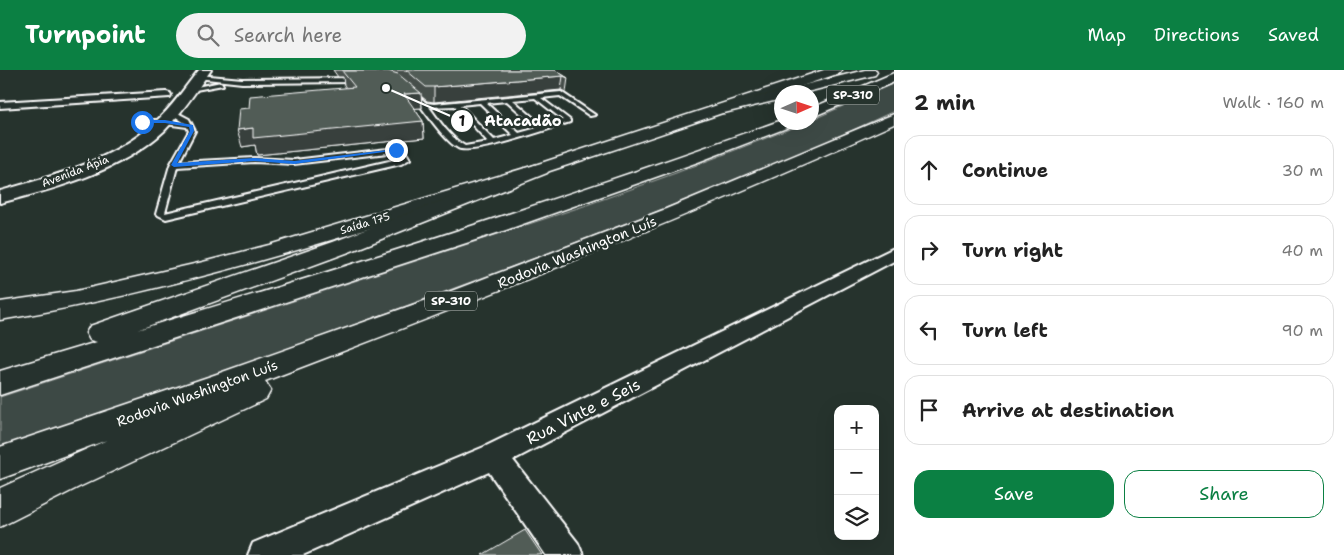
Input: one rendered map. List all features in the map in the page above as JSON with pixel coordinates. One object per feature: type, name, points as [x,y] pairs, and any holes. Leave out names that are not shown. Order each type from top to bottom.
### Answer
[{"type":"main road","points":[[724,109],[836,70]]},
{"type":"main road","points":[[819,85],[880,70]]},
{"type":"main road","name":"SP-310","points":[[819,110],[894,77]]},
{"type":"main road","points":[[724,109],[774,97]]},
{"type":"main road","name":"Saída 175","points":[[0,311],[76,299],[206,269],[277,250],[541,169],[724,109]]},
{"type":"main road","name":"Rodovia Washington Luís","points":[[0,463],[199,393],[490,286],[768,174],[894,118]]},
{"type":"main road","points":[[0,383],[492,228],[654,174],[774,128]]},
{"type":"main road","points":[[0,369],[341,247],[541,169]]},
{"type":"main road","points":[[0,508],[66,474],[490,286]]},
{"type":"street","name":"Avenida Ápia","points":[[0,184],[29,177],[73,162],[126,135],[142,122],[164,97],[195,77]]},
{"type":"street","name":"Avenida Ápia","points":[[0,197],[46,184],[95,166],[150,135],[169,117],[195,77]]},
{"type":"street","points":[[0,104],[164,97]]},
{"type":"street","points":[[0,109],[164,97]]},
{"type":"street","name":"Rua Vinte e Seis","points":[[266,555],[494,456],[894,254]]},
{"type":"street","points":[[494,456],[566,555]]},
{"type":"lane","points":[[195,77],[242,81],[366,82],[225,84],[195,77]]},
{"type":"lane","points":[[402,85],[424,104],[460,148],[493,143],[568,121],[537,96]]},
{"type":"lane","points":[[424,104],[457,105],[561,94],[592,115]]},
{"type":"lane","points":[[508,99],[542,128]]},
{"type":"lane","points":[[482,102],[518,136]]},
{"type":"lane","points":[[457,105],[493,143]]},
{"type":"lane","points":[[142,122],[169,117],[187,120],[191,126],[192,131],[174,165],[160,214],[166,216],[394,164],[406,159],[403,152],[396,150],[294,162],[254,160],[174,165]]},
{"type":"lane","points":[[169,117],[191,126]]},
{"type":"shaded area","points":[[894,83],[894,111],[764,168],[632,221],[408,305],[0,449],[0,397],[584,206],[787,130],[819,130],[819,117]]},
{"type":"building","points":[[406,70],[555,70],[568,78],[563,76],[426,87]]},
{"type":"building","points":[[342,71],[388,71],[398,74],[421,93],[404,94],[423,121],[253,138],[253,128],[237,130],[239,109],[249,108],[250,96],[355,87]]},
{"type":"building","points":[[525,530],[542,555],[482,555]]},
{"type":"place","name":"Atacadão","points":[[386,88]]},
{"type":"route","points":[[142,122],[165,122],[191,126],[192,131],[174,165],[254,160],[294,162],[396,150]]}]
